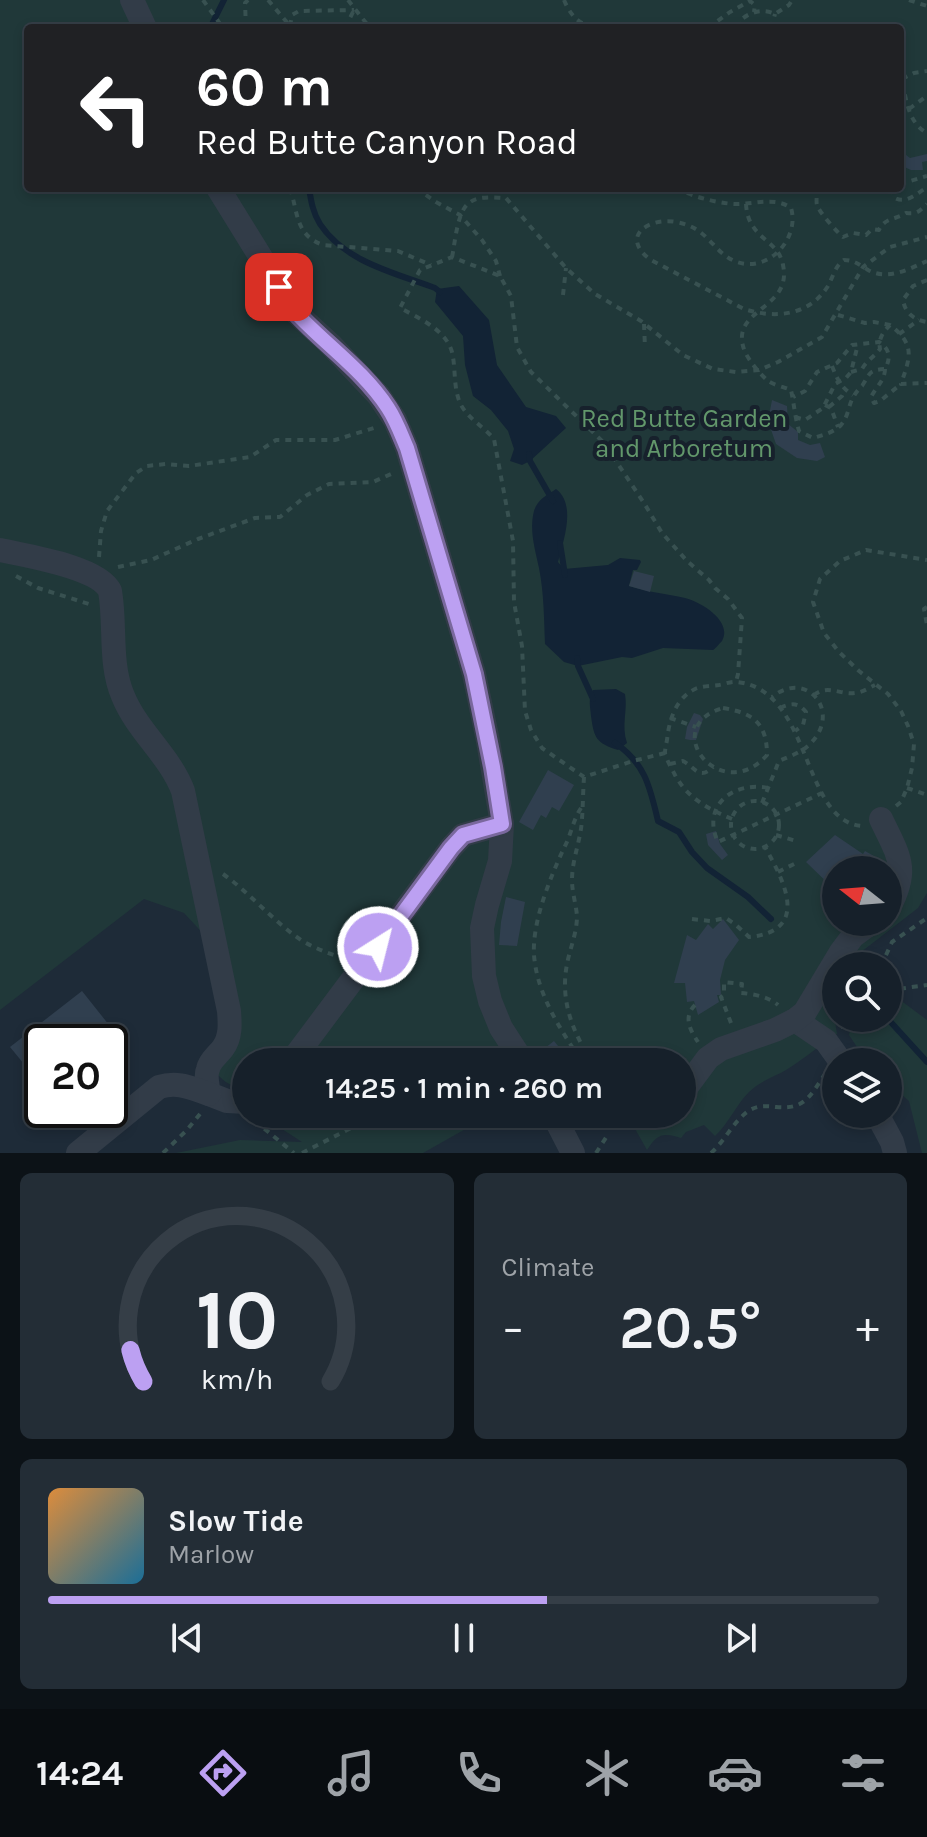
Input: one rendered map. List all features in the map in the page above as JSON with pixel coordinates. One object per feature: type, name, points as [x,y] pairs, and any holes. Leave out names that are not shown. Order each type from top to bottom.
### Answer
[{"type":"street","points":[[132,0],[143,24]]},
{"type":"street","points":[[220,192],[294,311],[379,396],[395,420],[412,465],[474,674],[491,754],[502,824],[500,861],[482,928],[484,976],[501,1028],[514,1048]]},
{"type":"street","points":[[5,561],[73,568],[99,578],[110,591],[117,679],[127,706],[179,780],[229,1011],[228,1037],[207,1069],[209,1094]]},
{"type":"street","points":[[877,822],[898,856]]},
{"type":"street","points":[[302,1048],[451,848],[463,835],[502,824]]},
{"type":"street","points":[[696,1074],[708,1058],[721,1049],[775,1030],[805,1012],[853,936]]},
{"type":"street","points":[[795,1020],[826,1041],[831,1048]]},
{"type":"street","points":[[78,1153],[159,1087],[181,1084],[232,1101]]},
{"type":"street","points":[[560,1128],[573,1153]]},
{"type":"street","points":[[884,1128],[895,1153]]},
{"type":"path","points":[[246,24],[245,3],[248,0]]},
{"type":"path","points":[[268,0],[288,24]]},
{"type":"path","points":[[348,0],[366,24]]},
{"type":"path","points":[[564,0],[577,24]]},
{"type":"path","points":[[744,0],[751,0]]},
{"type":"path","points":[[751,0],[755,5],[754,12]]},
{"type":"path","points":[[714,24],[751,0]]},
{"type":"path","points":[[772,24],[775,14],[792,0]]},
{"type":"path","points":[[909,0],[927,6]]},
{"type":"path","points":[[204,2],[220,24]]},
{"type":"path","points":[[290,24],[292,15],[299,11],[354,10]]},
{"type":"path","points":[[347,24],[354,10]]},
{"type":"path","points":[[740,24],[742,18],[754,12],[771,11],[775,14]]},
{"type":"path","points":[[574,17],[585,24]]},
{"type":"path","points":[[904,78],[927,71]]},
{"type":"path","points":[[904,88],[913,121],[927,133]]},
{"type":"path","points":[[909,109],[927,96]]},
{"type":"path","points":[[904,183],[927,176]]},
{"type":"path","points":[[893,192],[900,201],[926,188]]},
{"type":"path","points":[[291,192],[296,214],[306,235],[314,242],[398,251],[431,265]]},
{"type":"path","points":[[422,192],[460,215],[496,261],[511,296],[517,347],[531,372],[604,443],[662,533],[728,599],[742,618],[736,682]]},
{"type":"path","points":[[684,192],[693,197],[731,204],[780,202],[791,208],[793,221],[788,240],[779,252],[763,262],[738,262],[723,254],[701,232],[673,221],[647,225],[638,235],[639,247],[651,260],[757,313],[782,314],[807,307],[822,294],[840,261],[849,260],[872,273],[883,275],[927,261]]},
{"type":"path","points":[[817,192],[818,208],[834,232],[843,237],[853,233],[866,235],[872,229],[879,230],[887,220],[901,218],[906,213],[912,215],[927,204]]},
{"type":"path","points":[[452,257],[460,215],[468,203],[483,198],[506,198],[566,268],[595,294],[644,324],[696,363],[736,372],[759,370],[822,337],[863,267],[890,247],[927,237]]},
{"type":"path","points":[[746,204],[746,214],[753,229],[779,252],[784,267],[784,282],[773,301],[747,322],[741,332],[741,343],[749,360],[770,382],[791,390],[799,431],[813,438],[829,434],[842,424],[868,374],[875,369],[885,369]]},
{"type":"path","points":[[500,276],[452,257],[420,270],[400,308],[426,321],[452,350],[455,389],[460,405],[494,439],[513,541],[514,602],[522,646],[525,711],[531,730],[542,748],[584,777]]},
{"type":"path","points":[[563,295],[566,268]]},
{"type":"path","points":[[927,280],[913,286],[903,300],[907,313],[927,322]]},
{"type":"path","points":[[793,397],[805,391],[817,372],[837,363],[852,345],[858,344],[879,342],[887,348],[889,355],[883,380],[871,397],[874,403],[901,384],[911,355],[899,334],[890,325],[858,322],[837,315]]},
{"type":"path","points":[[899,334],[919,320]]},
{"type":"path","points":[[644,324],[645,348]]},
{"type":"path","points":[[851,372],[862,369],[880,349],[879,342],[884,330],[890,325]]},
{"type":"path","points":[[827,406],[830,391],[851,372],[858,344]]},
{"type":"path","points":[[832,366],[838,382],[854,396]]},
{"type":"path","points":[[862,369],[868,374]]},
{"type":"path","points":[[901,384],[927,383]]},
{"type":"path","points":[[795,417],[805,420],[842,396],[845,390]]},
{"type":"path","points":[[827,406],[834,414],[838,427]]},
{"type":"path","points":[[73,568],[96,567],[101,531],[111,503],[147,466],[189,466],[250,457],[276,440],[335,440],[395,420]]},
{"type":"path","points":[[115,567],[151,560],[255,518],[280,517],[307,495],[329,484],[373,482],[412,465]]},
{"type":"path","points":[[732,819],[701,805],[692,797],[675,776],[665,753],[670,718],[679,703],[695,689],[736,682],[760,689],[772,697],[795,732],[822,793],[837,816],[855,825],[877,822],[901,802],[912,768],[914,744],[901,711],[888,694],[839,652],[824,633],[813,602],[820,579],[840,561],[866,550],[927,560]]},
{"type":"path","points":[[5,561],[23,569]]},
{"type":"path","points":[[5,561],[38,588],[112,615]]},
{"type":"path","points":[[927,607],[924,609],[927,625]]},
{"type":"path","points":[[814,695],[822,689],[858,693],[875,685]]},
{"type":"path","points":[[762,803],[779,761],[803,749],[815,738],[823,722],[823,709],[809,691],[791,688],[772,697]]},
{"type":"path","points":[[780,708],[793,703],[806,712],[803,725],[795,732]]},
{"type":"path","points":[[723,708],[740,711],[761,726],[767,738],[767,755],[750,770],[737,773],[722,771],[713,767],[695,744],[696,727],[709,712],[723,708]]},
{"type":"path","points":[[670,718],[696,727]]},
{"type":"path","points":[[584,777],[665,753]]},
{"type":"path","points":[[670,764],[683,761],[703,774],[713,767]]},
{"type":"path","points":[[583,1048],[568,1015],[564,987],[567,962],[576,933],[572,867],[582,820],[584,777]]},
{"type":"path","points":[[768,788],[736,789],[721,803],[716,812],[714,830],[718,842],[822,793]]},
{"type":"path","points":[[907,788],[927,795]]},
{"type":"path","points":[[753,801],[762,803],[776,815],[776,835],[765,847],[747,848],[733,836],[732,819],[744,804],[753,801]]},
{"type":"path","points":[[573,1048],[551,1013],[538,976],[534,953],[541,902],[568,841],[575,816],[582,806]]},
{"type":"path","points":[[776,835],[796,841]]},
{"type":"path","points":[[692,919],[710,921],[726,918],[749,937],[773,932],[781,926],[788,905],[786,888],[765,847]]},
{"type":"path","points":[[198,858],[238,885],[299,939],[363,967]]},
{"type":"path","points":[[778,872],[798,862]]},
{"type":"path","points":[[887,952],[892,942],[927,918]]},
{"type":"path","points":[[740,1043],[721,997],[724,995],[724,982],[742,984],[741,993],[774,1001],[795,1020]]},
{"type":"path","points":[[902,987],[927,985]]},
{"type":"path","points":[[695,1005],[689,1012],[690,1028],[708,1058]]},
{"type":"path","points":[[711,1153],[755,1108],[793,1108],[808,1098],[822,1080]]},
{"type":"path","points":[[163,1153],[197,1119],[209,1094]]},
{"type":"path","points":[[265,1128],[294,1153]]},
{"type":"path","points":[[302,1153],[351,1128]]},
{"type":"green space","name":"Red Butte Garden and Arboretum","points":[[0,0],[927,0],[927,893],[918,908],[902,920],[902,856],[822,856],[822,936],[882,936],[861,952],[822,952],[822,1032],[837,1034],[793,1066],[753,1088],[715,1136],[704,1125],[686,1132],[681,1138],[661,1136],[647,1150],[635,1128],[696,1128],[696,1048],[232,1048],[232,1085],[213,1070],[219,1041],[223,955],[184,913],[144,899],[0,1010]]},
{"type":"green space","points":[[902,1001],[927,1020],[927,1153],[922,1153],[909,1101],[902,1095],[902,1048],[858,1048],[850,1032],[902,1032]]},
{"type":"green space","points":[[280,1128],[467,1128],[423,1153],[176,1153],[240,1140],[302,1142]]},
{"type":"water","points":[[459,286],[489,320],[497,365],[526,407],[556,416],[566,428],[522,465],[510,461],[514,449],[508,431],[491,410],[473,396],[465,365],[463,336],[435,302],[437,289]]},
{"type":"water","points":[[556,489],[566,504],[567,514],[558,562],[564,569],[608,565],[620,558],[640,560],[637,570],[633,570],[629,586],[685,598],[707,608],[723,626],[722,641],[713,650],[663,648],[632,658],[622,657],[578,666],[564,662],[545,644],[542,587],[532,525],[537,504]]},
{"type":"water","points":[[616,689],[625,694],[626,700],[627,743],[618,750],[597,739],[590,703],[593,690]]},
{"type":"building","points":[[904,152],[910,158],[927,154],[927,161],[922,162],[923,170],[904,167]]},
{"type":"building","points":[[772,400],[787,406],[788,424],[798,432],[798,440],[810,445],[820,443],[825,457],[817,461],[797,458],[776,444],[768,421]]},
{"type":"building","points":[[634,571],[654,576],[650,592],[629,586]]},
{"type":"building","points":[[694,713],[703,719],[696,740],[685,739],[687,727]]},
{"type":"building","points":[[548,770],[574,785],[559,811],[552,807],[546,818],[541,815],[533,830],[519,822]]},
{"type":"building","points":[[716,831],[728,855],[722,860],[708,845],[706,834]]},
{"type":"building","points":[[835,835],[863,854],[865,851],[874,856],[822,856],[822,877],[806,862]]},
{"type":"building","points":[[506,897],[525,902],[517,946],[499,945]]},
{"type":"building","points":[[723,919],[739,940],[725,960],[720,980],[721,995],[717,995],[719,1002],[698,1015],[694,1001],[687,1002],[685,983],[674,983],[687,935],[696,940],[708,924],[713,929]]},
{"type":"building","points":[[82,991],[108,1024],[40,1024]]},
{"type":"building","points":[[24,1036],[24,1064],[10,1047]]},
{"type":"building","points":[[554,1041],[560,1048],[545,1048]]},
{"type":"waterway","points":[[212,24],[224,0]]},
{"type":"waterway","points":[[310,192],[318,220],[343,248],[372,265],[440,292]]},
{"type":"waterway","points":[[529,454],[553,501]]},
{"type":"waterway","points":[[560,543],[565,575]]},
{"type":"waterway","points":[[577,658],[593,699]]},
{"type":"waterway","points":[[615,743],[633,759],[645,777],[658,821],[679,832],[707,868],[748,897],[771,919]]},
{"type":"waterway","points":[[900,1032],[927,1062]]},
{"type":"route","points":[[279,287],[294,311],[379,396],[399,428],[474,674],[500,801],[502,824],[463,835],[378,947]]}]
